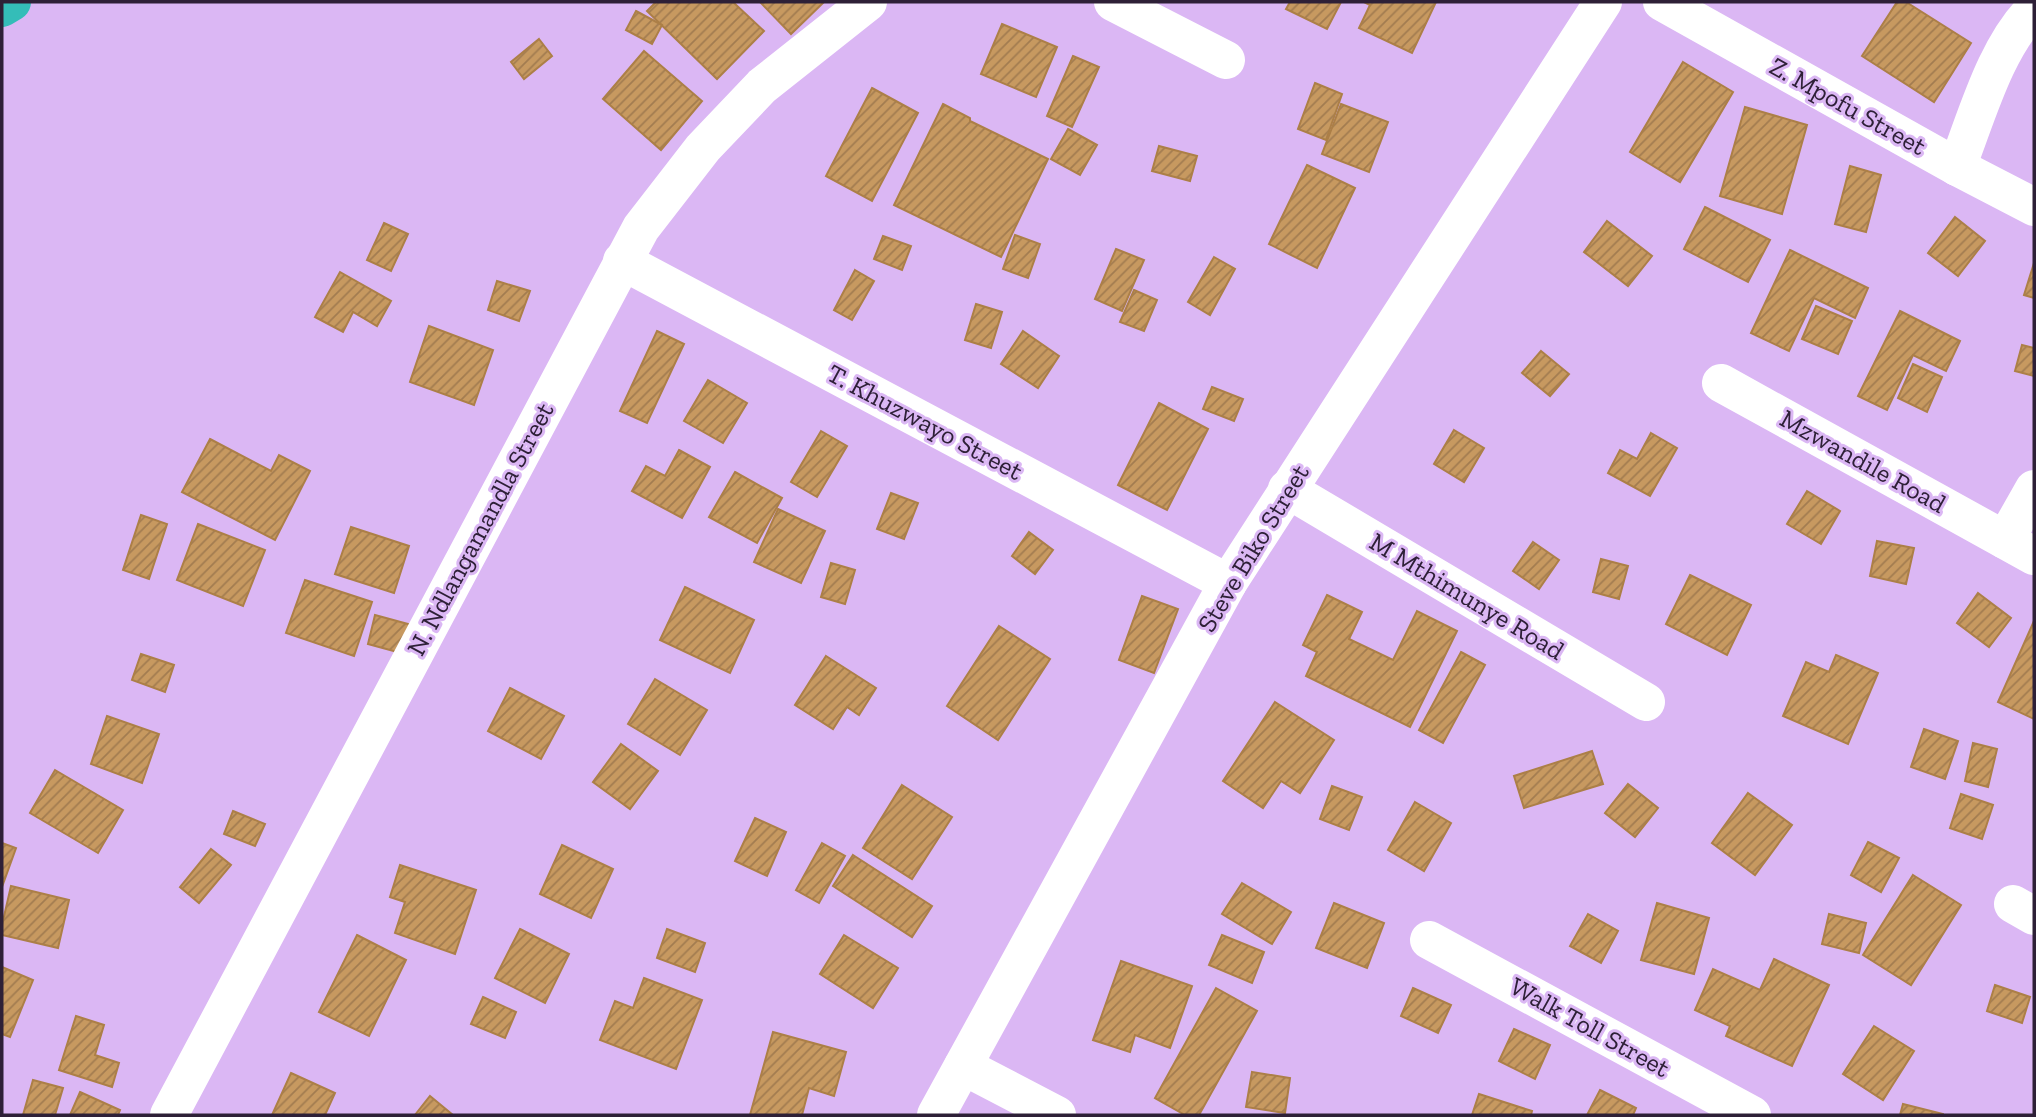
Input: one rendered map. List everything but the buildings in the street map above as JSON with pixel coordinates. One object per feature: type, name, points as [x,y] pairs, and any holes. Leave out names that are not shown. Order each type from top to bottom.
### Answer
[{"type":"highway","points":[[2,8],[12,2]]},
{"type":"street","name":"N. Ndlangamandla Street","points":[[169,1115],[641,228],[703,148],[762,86],[868,2]]},
{"type":"street","points":[[1113,2],[1226,60]]},
{"type":"street","name":"Steve Biko Street","points":[[936,1115],[1228,583],[1603,2]]},
{"type":"street","name":"Z. Mpofu Street","points":[[1662,2],[1957,167],[2034,207]]},
{"type":"street","points":[[1957,167],[2002,56],[2034,9]]},
{"type":"street","name":"T. Khuzwayo Street","points":[[622,261],[1228,583]]},
{"type":"street","name":"Mzwandile Road","points":[[1721,383],[2020,548],[2034,489]]},
{"type":"street","name":"M Mthimunye Road","points":[[1287,489],[1646,702]]},
{"type":"street","name":"Walk Toll Street","points":[[1429,940],[1752,1115]]},
{"type":"street","points":[[963,1066],[1057,1115]]}]
